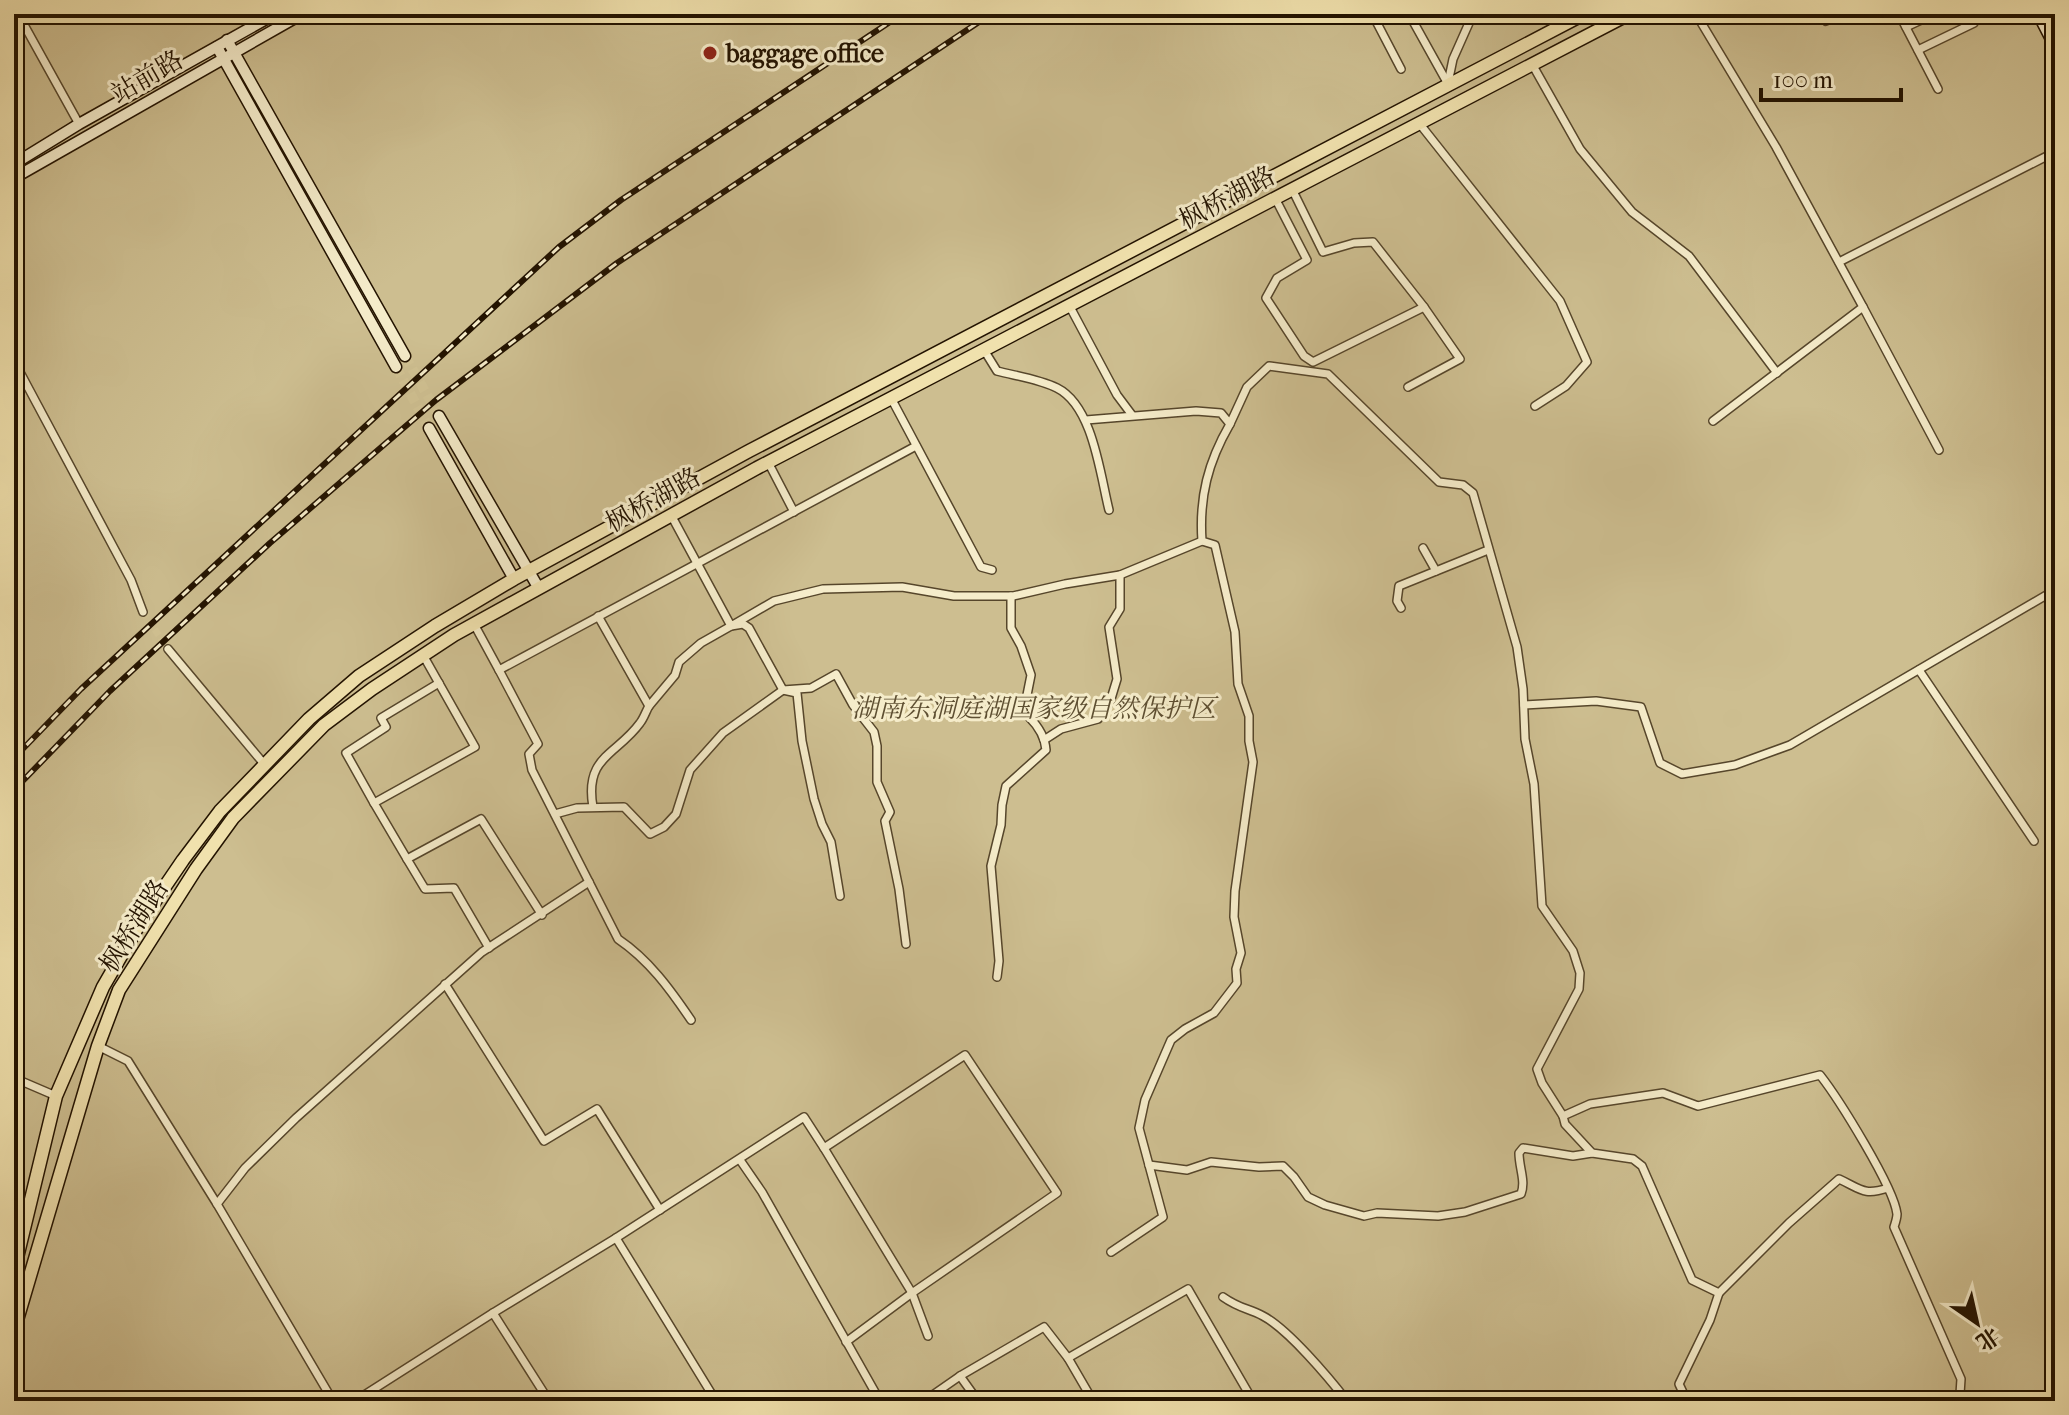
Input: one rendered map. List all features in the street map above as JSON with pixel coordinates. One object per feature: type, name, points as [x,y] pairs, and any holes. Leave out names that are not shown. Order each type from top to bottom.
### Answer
[{"type":"main road","name":"站前路","points":[[14,164],[275,14]]},
{"type":"main road","name":"站前路","points":[[14,178],[302,14]]},
{"type":"main road","name":"枫桥湖路","points":[[14,1270],[56,1096],[103,987],[140,923],[220,811],[309,719],[359,676],[514,579],[749,451],[1584,14]]},
{"type":"main road","name":"枫桥湖路","points":[[14,1330],[98,1046],[119,990],[196,869],[233,818],[324,725],[423,655],[538,587],[768,462],[1629,14]]},
{"type":"main road","points":[[2038,14],[2055,47]]},
{"type":"main road","points":[[227,40],[405,356]]},
{"type":"main road","points":[[217,47],[396,367]]},
{"type":"main road","points":[[439,416],[538,587]]},
{"type":"main road","points":[[429,428],[514,579]]},
{"type":"main road","points":[[2049,1401],[2055,1385]]},
{"type":"street","points":[[18,14],[79,124]]},
{"type":"street","points":[[1372,14],[1401,69]]},
{"type":"street","points":[[1377,23],[1392,14]]},
{"type":"street","points":[[1409,14],[1448,84]]},
{"type":"street","points":[[1448,84],[1453,59],[1473,14]]},
{"type":"street","points":[[1696,14],[1776,147],[1939,450]]},
{"type":"street","points":[[1822,14],[1826,21],[1841,14]]},
{"type":"street","points":[[1899,14],[1938,89]]},
{"type":"street","points":[[1906,27],[1934,14]]},
{"type":"street","points":[[1918,50],[1974,23],[1978,14]]},
{"type":"street","points":[[1532,64],[1580,149],[1632,212],[1689,256],[1777,373]]},
{"type":"street","points":[[1419,123],[1560,301],[1574,329],[1587,362],[1566,386],[1535,406]]},
{"type":"street","points":[[1839,262],[2055,152]]},
{"type":"street","points":[[1292,189],[1323,252],[1326,251]]},
{"type":"street","points":[[1275,198],[1307,260]]},
{"type":"street","points":[[1408,387],[1460,359],[1424,307],[1373,242],[1354,243],[1307,260],[1277,278],[1266,298],[1304,356],[1313,362],[1424,307]]},
{"type":"street","points":[[1069,305],[1117,395],[1132,415]]},
{"type":"street","points":[[1713,421],[1863,307]]},
{"type":"street","points":[[984,350],[997,371],[1058,388],[1080,410],[1086,420],[1109,510]]},
{"type":"street","points":[[14,361],[131,580],[143,612]]},
{"type":"street","points":[[1202,541],[1203,488],[1221,439],[1247,387],[1269,366],[1328,374],[1439,482],[1463,485],[1473,493],[1517,647],[1525,739],[1534,784],[1542,906],[1573,951],[1580,973],[1579,989],[1537,1069],[1565,1124],[1592,1153]]},
{"type":"street","points":[[891,398],[981,567],[992,570]]},
{"type":"street","points":[[1086,420],[1196,411],[1221,413],[1230,424]]},
{"type":"street","points":[[499,670],[916,446]]},
{"type":"street","points":[[768,462],[794,512]]},
{"type":"street","points":[[671,515],[731,626]]},
{"type":"street","points":[[593,807],[590,793],[594,775],[604,756],[640,723],[649,706],[675,675],[679,662],[701,643],[774,601],[823,589],[902,587],[954,596],[1011,596],[1120,575],[1202,541],[1215,545],[1235,632],[1238,684],[1249,716],[1253,762],[1235,891],[1234,917],[1241,953],[1236,969],[1237,983],[1214,1013],[1171,1040],[1161,1059],[1145,1100],[1139,1128],[1163,1217],[1111,1252]]},
{"type":"street","points":[[1423,548],[1436,571]]},
{"type":"street","points":[[1401,608],[1397,601],[1399,586],[1488,550]]},
{"type":"street","points":[[1044,740],[1061,729],[1098,719],[1110,702],[1117,679],[1109,627],[1120,609],[1120,575]]},
{"type":"street","points":[[1524,705],[1596,701],[1641,707],[1660,763],[1682,774],[1735,765],[1790,745],[2055,590]]},
{"type":"street","points":[[997,977],[991,866],[1006,786],[1046,750],[1038,726],[1029,717],[1027,695],[1031,675],[1011,628],[1011,596]]},
{"type":"street","points":[[598,616],[649,706]]},
{"type":"street","points":[[474,624],[538,744],[529,754],[532,770],[618,939],[634,950],[663,980],[691,1020]]},
{"type":"street","points":[[731,626],[743,624],[749,628],[783,690],[797,693],[802,741],[818,812],[831,842],[840,896]]},
{"type":"street","points":[[168,649],[264,764]]},
{"type":"street","points":[[374,803],[475,747],[423,655]]},
{"type":"street","points":[[1919,670],[2034,841]]},
{"type":"street","points":[[555,814],[593,807],[624,807],[650,834],[664,827],[676,814],[690,770],[723,733],[783,690],[811,688],[836,674],[847,697],[874,732],[877,782],[890,812],[885,821],[906,944]]},
{"type":"street","points":[[439,683],[381,718],[386,727],[346,753],[425,889],[454,888],[489,948]]},
{"type":"street","points":[[407,859],[481,819],[542,915]]},
{"type":"street","points":[[217,1204],[245,1168],[296,1118],[445,984],[489,948],[589,882]]},
{"type":"street","points":[[445,984],[544,1141],[597,1109],[660,1210]]},
{"type":"street","points":[[98,1046],[128,1061],[333,1401]]},
{"type":"street","points":[[824,1148],[965,1055],[1057,1193],[846,1342]]},
{"type":"street","points":[[1563,1116],[1590,1104],[1663,1093],[1698,1106],[1820,1075],[1888,1188],[1897,1216],[1894,1227],[1961,1379],[1960,1394],[1954,1401]]},
{"type":"street","points":[[14,1078],[56,1096]]},
{"type":"street","points":[[355,1401],[804,1117],[912,1293],[928,1336]]},
{"type":"street","points":[[1149,1165],[1187,1170],[1211,1162],[1283,1166],[1308,1197],[1325,1205],[1364,1216],[1377,1213],[1438,1216],[1465,1212],[1521,1194],[1524,1184],[1519,1169],[1519,1153],[1523,1148],[1573,1156],[1592,1153],[1633,1159],[1642,1166],[1692,1280],[1719,1293]]},
{"type":"street","points":[[740,1160],[762,1192],[880,1401]]},
{"type":"street","points":[[1687,1401],[1679,1384],[1710,1320],[1719,1293],[1789,1223],[1839,1179],[1864,1193],[1888,1188]]},
{"type":"street","points":[[616,1238],[716,1401]]},
{"type":"street","points":[[1068,1358],[1188,1289],[1253,1401]]},
{"type":"street","points":[[1223,1297],[1280,1328],[1347,1401]]},
{"type":"street","points":[[493,1313],[549,1401]]},
{"type":"street","points":[[924,1401],[1044,1327],[1068,1358],[1093,1401]]},
{"type":"street","points":[[960,1376],[978,1401]]},
{"type":"green space","name":"湖南东洞庭湖国家级自然保护区","points":[[14,14],[2055,14],[2055,1401],[14,1401]]},
{"type":"tunnel","points":[[405,356],[439,416]]},
{"type":"tunnel","points":[[396,367],[429,428]]},
{"type":"tunnel","points":[[143,612],[168,649]]},
{"type":"railway","points":[[14,758],[81,689],[559,247],[621,200],[902,14]]},
{"type":"railway","points":[[14,790],[110,691],[270,543],[436,400],[617,263],[991,14]]},
{"type":"place","name":"baggage office","points":[[710,53]]}]
